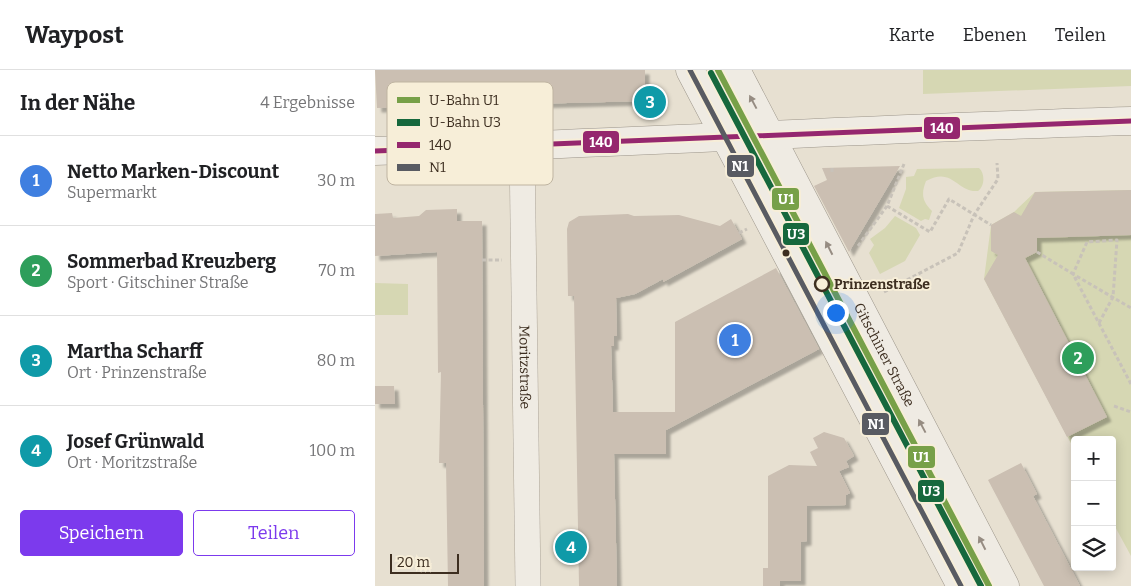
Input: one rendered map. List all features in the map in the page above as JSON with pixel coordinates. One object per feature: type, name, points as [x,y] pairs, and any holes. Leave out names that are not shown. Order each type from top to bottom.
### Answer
[{"type":"main road","points":[[691,70],[961,586]]},
{"type":"main road","name":"Gitschiner Straße","points":[[736,70],[1005,586]]},
{"type":"main road","points":[[553,146],[951,126],[1131,121]]},
{"type":"street","name":"Moritzstraße","points":[[523,185],[528,586]]},
{"type":"path","points":[[884,292],[958,254],[974,215],[998,179],[997,163]]},
{"type":"path","points":[[858,246],[887,206],[904,164]]},
{"type":"path","points":[[832,168],[832,174]]},
{"type":"path","points":[[887,206],[930,232],[949,200],[991,225]]},
{"type":"path","points":[[1073,274],[1087,242],[1117,240],[1113,297],[1099,323]]},
{"type":"path","points":[[1037,252],[1131,308]]},
{"type":"path","points":[[1073,274],[1131,384]]},
{"type":"path","points":[[1114,406],[1131,412]]},
{"type":"green space","points":[[923,70],[1131,70],[1131,86],[923,94]]},
{"type":"green space","points":[[979,168],[983,180],[982,186],[978,191],[971,191],[949,178],[935,177],[926,181],[923,194],[924,201],[932,211],[929,220],[921,221],[899,208],[906,189],[906,177],[914,176],[917,169]]},
{"type":"green space","points":[[1131,190],[1131,556],[1116,528],[1116,436],[1071,436],[1071,443],[984,279],[991,225],[1014,212],[1035,192]]},
{"type":"green space","points":[[895,216],[916,228],[920,235],[905,261],[880,274],[869,253],[874,245],[870,239],[885,228]]},
{"type":"green space","points":[[375,283],[408,284],[408,315],[375,315]]},
{"type":"building","points":[[375,70],[645,70],[645,101],[553,103],[553,82],[387,82],[387,108],[377,108]]},
{"type":"building","points":[[900,166],[849,252],[814,186],[827,180],[822,168]]},
{"type":"building","points":[[1131,190],[1131,235],[1037,238],[1037,252],[1025,258],[1107,417],[1067,437],[984,279],[998,255],[991,251],[991,225],[1014,212],[1021,216],[1035,192]]},
{"type":"building","points":[[787,201],[876,372],[868,376],[779,205]]},
{"type":"building","points":[[457,209],[457,221],[482,221],[484,586],[448,586],[446,463],[439,463],[441,372],[438,373],[437,252],[375,256],[375,214],[392,213],[393,218],[419,216],[426,210]]},
{"type":"building","points":[[628,214],[634,216],[679,215],[720,226],[731,219],[742,239],[663,282],[663,279],[635,294],[616,298],[617,336],[614,336],[614,346],[611,346],[613,412],[675,412],[675,322],[776,268],[819,349],[666,430],[666,454],[614,454],[617,586],[579,586],[574,296],[568,296],[567,229],[569,222],[579,216]]},
{"type":"building","points":[[375,386],[394,386],[395,404],[375,404]]},
{"type":"building","points":[[824,432],[844,438],[854,456],[846,461],[849,467],[839,471],[850,493],[846,495],[846,505],[807,506],[807,541],[801,542],[801,581],[780,581],[780,586],[763,586],[763,568],[768,568],[768,476],[789,465],[817,466],[810,452],[818,448],[813,438]]},
{"type":"building","points":[[1021,463],[1037,494],[1033,496],[1080,586],[1044,586],[988,480]]},
{"type":"metro line","name":"U1","points":[[718,70],[989,586]]},
{"type":"metro line","name":"U3","points":[[711,73],[981,586]]},
{"type":"transit line","name":"N1","points":[[690,70],[961,586]]},
{"type":"transit line","name":"140","points":[[553,144],[1131,121]]},
{"type":"transit line","name":"140","points":[[375,151],[387,151]]},
{"type":"place","name":"Martha Scharff","points":[[650,102]]},
{"type":"place","name":"Prinzenstraße","points":[[822,284]]},
{"type":"place","name":"Netto Marken-Discount","points":[[735,340]]},
{"type":"place","name":"Sommerbad Kreuzberg","points":[[1078,358]]},
{"type":"place","name":"Josef Grünwald","points":[[571,547]]}]
